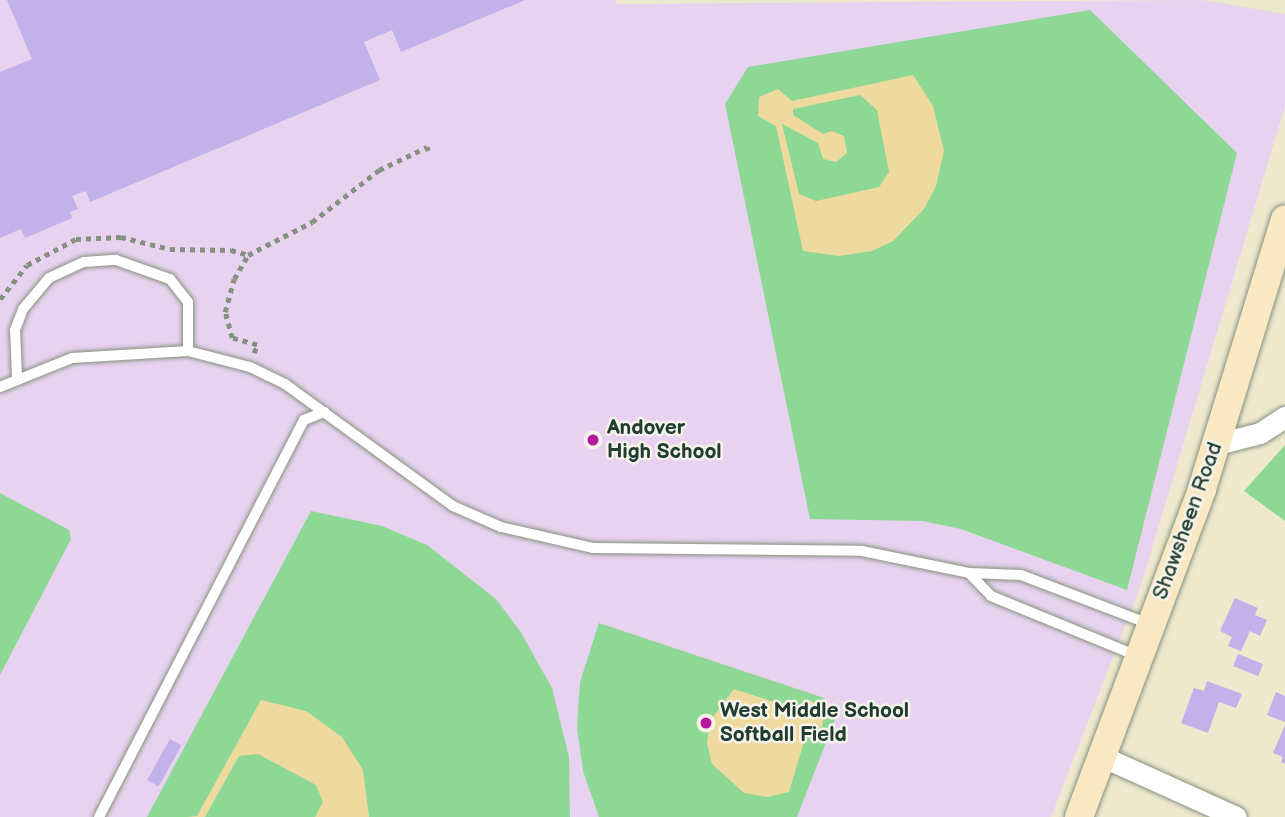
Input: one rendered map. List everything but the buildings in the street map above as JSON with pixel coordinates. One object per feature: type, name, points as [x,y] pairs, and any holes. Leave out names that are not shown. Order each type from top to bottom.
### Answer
[{"type":"main road","name":"Shawsheen Road","points":[[1079,817],[1217,444],[1285,220]]},
{"type":"street","points":[[1217,444],[1260,433],[1285,417]]},
{"type":"street","points":[[1100,755],[1237,817]]},
{"type":"lane","points":[[16,377],[15,330],[23,309],[49,278],[93,261],[131,263],[170,279],[188,302],[188,351]]},
{"type":"lane","points":[[0,387],[16,377],[72,358],[188,351],[250,367],[285,384],[453,506],[500,527],[548,540],[637,552],[862,551],[969,573],[1021,575],[1149,624]]},
{"type":"lane","points":[[99,817],[303,420],[324,412]]},
{"type":"lane","points":[[969,573],[991,596],[1137,656]]},
{"type":"path","points":[[250,367],[257,345],[232,338],[225,312],[233,279],[248,254],[312,222],[379,170],[427,147],[429,151]]},
{"type":"shaded area","name":"Andover High School","points":[[0,0],[615,0],[617,4],[1202,0],[1285,14],[1285,106],[1141,585],[1051,817],[0,817]]},
{"type":"green space","points":[[1090,10],[1237,153],[1127,590],[961,529],[923,521],[810,519],[725,104],[748,67]]},
{"type":"green space","points":[[1285,445],[1285,521],[1244,491]]},
{"type":"green space","points":[[0,493],[69,530],[71,539],[0,675]]},
{"type":"green space","points":[[311,511],[382,526],[427,545],[496,599],[520,631],[552,688],[569,757],[570,817],[147,817]]},
{"type":"green space","name":"West Middle School Softball Field","points":[[599,623],[824,698],[835,719],[797,817],[599,817],[583,771],[577,727],[580,682]]},
{"type":"sand","points":[[913,75],[933,106],[944,151],[936,186],[924,209],[893,241],[872,251],[839,256],[803,251],[776,126],[758,116],[759,97],[778,89],[792,101]],"holes":[[[860,95],[877,110],[889,172],[879,187],[816,201],[799,194],[782,124],[818,143],[823,159],[836,162],[847,153],[844,136],[832,131],[823,134],[793,115],[793,109]]]},
{"type":"sand","points":[[734,689],[795,709],[809,700],[825,709],[822,727],[807,732],[789,792],[767,797],[744,793],[712,764],[707,743],[710,721]]},
{"type":"sand","points":[[261,700],[306,711],[342,737],[363,770],[369,817],[315,817],[323,802],[316,785],[258,754],[239,756],[205,817],[187,817],[197,816]]},
{"type":"place","name":"Andover High School","points":[[593,440]]},
{"type":"place","name":"West Middle School Softball Field","points":[[706,723]]}]
